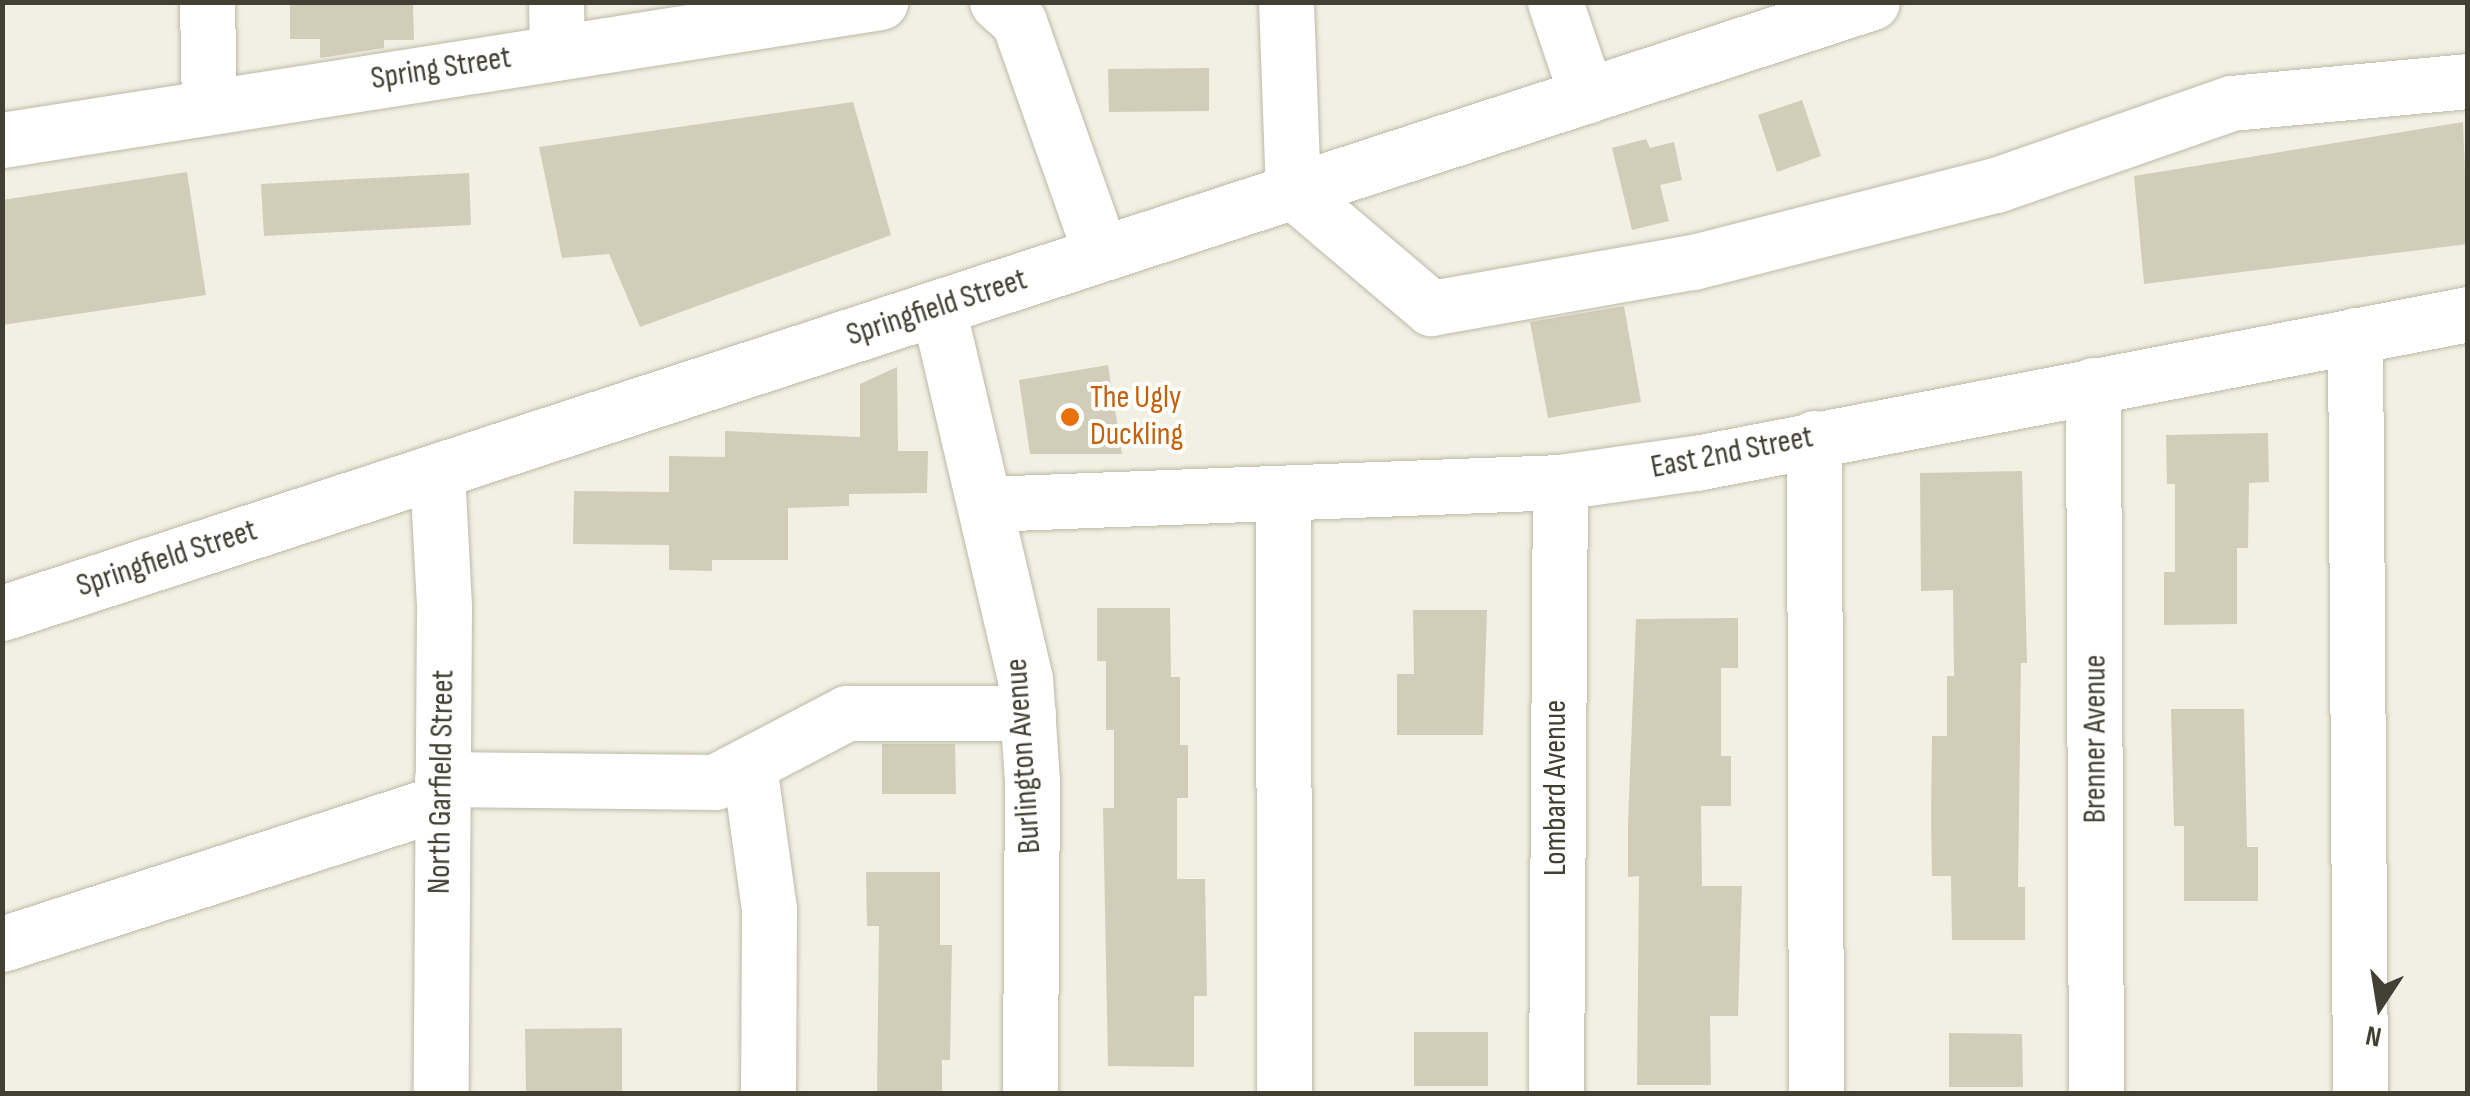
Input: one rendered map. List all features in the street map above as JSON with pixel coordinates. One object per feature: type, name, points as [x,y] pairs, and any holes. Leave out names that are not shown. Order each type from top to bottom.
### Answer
[{"type":"street","points":[[207,2],[209,104]]},
{"type":"street","name":"Spring Street","points":[[2,140],[209,104],[556,27],[880,2]]},
{"type":"street","points":[[998,2],[1020,22],[1102,253]]},
{"type":"street","points":[[1286,2],[1293,191],[1431,308],[1693,262],[1996,185],[2231,103],[2468,81]]},
{"type":"street","points":[[1554,2],[1587,96]]},
{"type":"street","name":"Springfield Street","points":[[2,613],[1872,2]]},
{"type":"street","name":"Burlington Avenue","points":[[938,308],[986,504],[1028,713],[1030,1094]]},
{"type":"street","name":"East 2nd Street","points":[[986,504],[1284,496],[1560,482],[2468,314]]},
{"type":"street","points":[[2355,335],[2360,1094]]},
{"type":"street","name":"Brenner Avenue","points":[[2092,385],[2096,1094]]},
{"type":"street","points":[[1814,438],[1816,1094]]},
{"type":"street","name":"North Garfield Street","points":[[437,472],[444,606],[441,1094]]},
{"type":"street","name":"Lombard Avenue","points":[[1556,1094],[1560,482]]},
{"type":"street","points":[[1284,496],[1284,1094]]},
{"type":"street","points":[[2,944],[442,791],[715,782],[847,713],[1028,713]]},
{"type":"street","points":[[749,765],[768,909],[768,1094]]},
{"type":"building","points":[[290,3],[413,4],[414,40],[384,40],[384,48],[320,58],[320,39],[290,39]]},
{"type":"building","points":[[1209,68],[1209,111],[1109,112],[1108,69]]},
{"type":"building","points":[[1802,100],[1821,156],[1777,172],[1758,115]]},
{"type":"building","points":[[853,102],[891,235],[640,327],[609,254],[562,258],[539,147]]},
{"type":"building","points":[[2463,122],[2468,244],[2144,284],[2134,176]]},
{"type":"building","points":[[1646,139],[1650,148],[1674,142],[1682,180],[1660,185],[1669,221],[1632,230],[1612,148]]},
{"type":"building","points":[[187,172],[206,295],[2,325],[2,200]]},
{"type":"building","points":[[469,173],[471,225],[264,236],[261,184]]},
{"type":"building","points":[[1624,306],[1641,402],[1548,418],[1530,322]]},
{"type":"building","name":"The Ugly Duckling","points":[[1108,365],[1122,454],[1030,454],[1019,380]]},
{"type":"building","points":[[897,367],[898,451],[928,451],[927,493],[849,494],[849,506],[788,508],[788,560],[712,560],[712,571],[669,570],[669,545],[573,544],[574,491],[669,492],[669,456],[725,457],[725,431],[860,437],[860,384]]},
{"type":"building","points":[[2268,433],[2269,482],[2249,483],[2248,548],[2237,548],[2237,624],[2164,625],[2164,572],[2175,572],[2175,484],[2167,484],[2166,435]]},
{"type":"building","points":[[2022,471],[2027,663],[2021,663],[2018,887],[2025,887],[2025,940],[1952,940],[1951,876],[1932,876],[1931,816],[1932,736],[1947,736],[1947,676],[1954,676],[1953,590],[1921,591],[1920,473]]},
{"type":"building","points":[[1097,608],[1170,608],[1171,677],[1180,677],[1180,745],[1188,745],[1188,798],[1177,798],[1177,879],[1205,879],[1207,996],[1194,996],[1194,1067],[1108,1066],[1103,808],[1114,808],[1114,730],[1106,730],[1106,661],[1097,661]]},
{"type":"building","points":[[1413,610],[1487,610],[1483,735],[1397,735],[1397,674],[1414,674]]},
{"type":"building","points":[[1738,618],[1738,668],[1721,668],[1721,756],[1731,756],[1731,806],[1701,806],[1702,886],[1742,886],[1738,1016],[1710,1016],[1711,1085],[1637,1085],[1639,876],[1628,877],[1636,619]]},
{"type":"building","points":[[2171,709],[2244,709],[2247,847],[2258,847],[2258,901],[2184,901],[2184,826],[2174,826]]},
{"type":"building","points":[[882,744],[955,744],[956,794],[882,794]]},
{"type":"building","points":[[866,872],[940,872],[940,945],[952,945],[950,1060],[942,1060],[942,1094],[877,1094],[879,926],[867,926]]},
{"type":"building","points":[[622,1028],[622,1094],[526,1094],[525,1029]]},
{"type":"building","points":[[1414,1032],[1488,1032],[1488,1086],[1414,1086]]},
{"type":"building","points":[[1949,1033],[2022,1034],[2023,1087],[1949,1087]]},
{"type":"place","name":"The Ugly Duckling","points":[[1070,417]]}]
